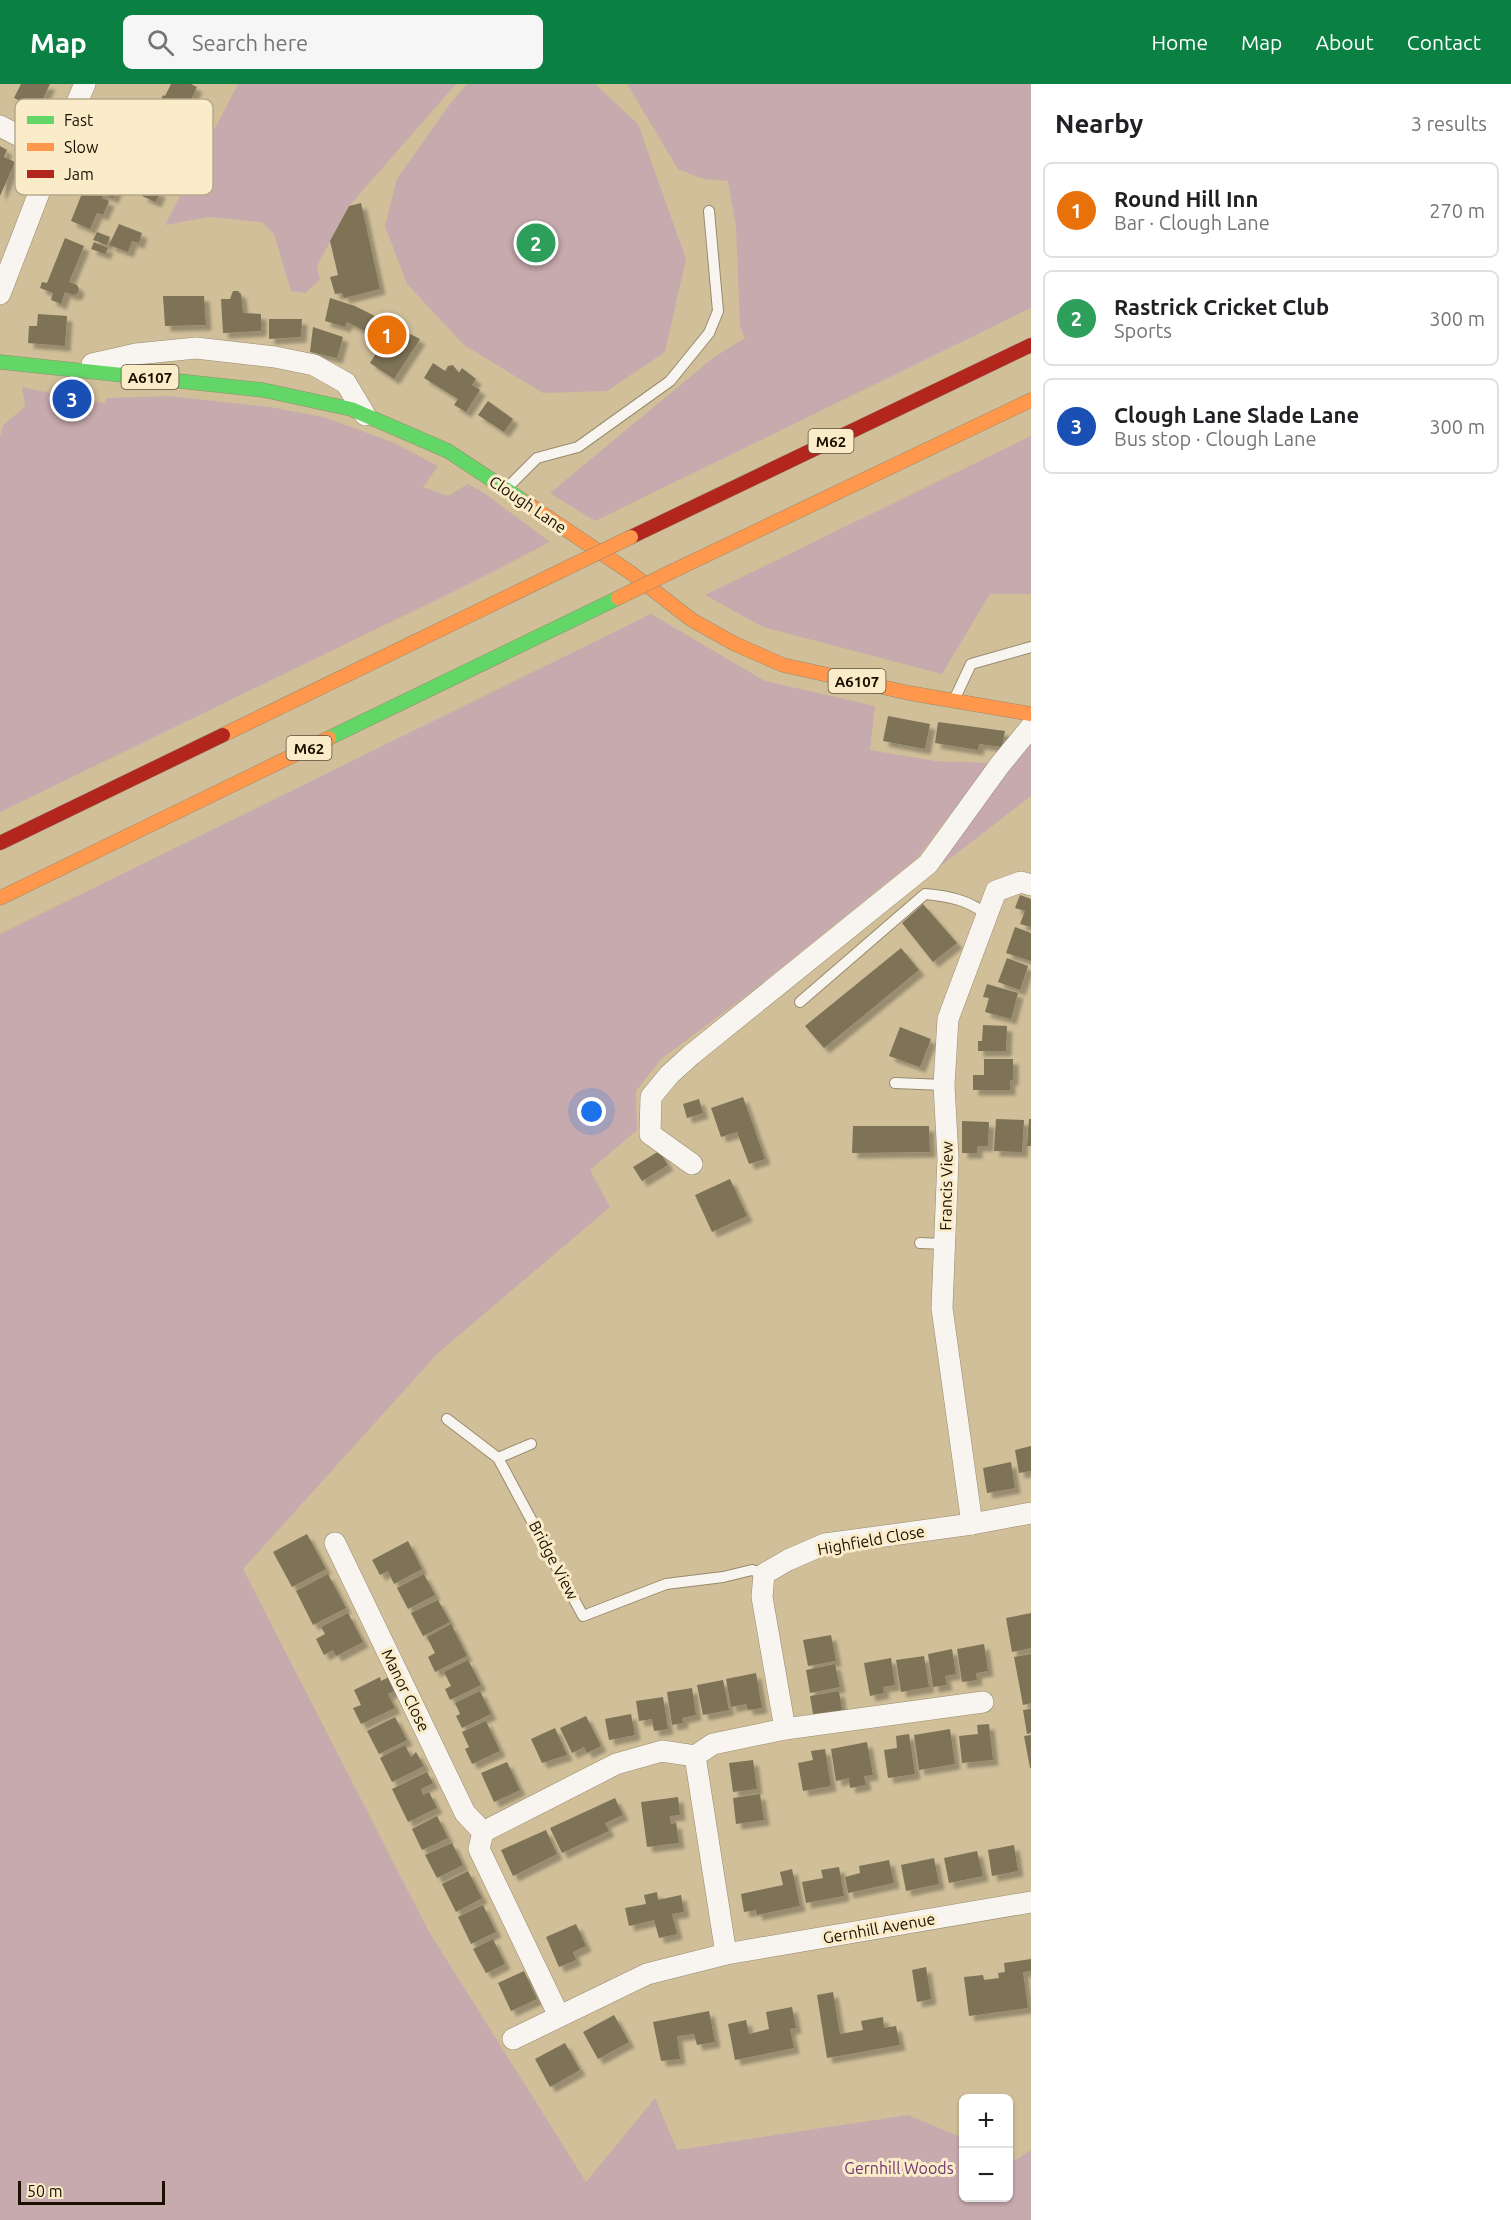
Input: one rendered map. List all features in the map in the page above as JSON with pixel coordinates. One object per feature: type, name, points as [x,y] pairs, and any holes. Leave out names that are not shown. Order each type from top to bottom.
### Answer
[{"type":"main road","name":"M62","points":[[0,843],[1031,345]]},
{"type":"main road","name":"Clough Lane","points":[[0,362],[263,390],[351,409],[448,451],[631,573],[692,620],[735,644],[783,665],[909,693],[1031,714]]},
{"type":"main road","name":"M62","points":[[0,898],[1031,400]]},
{"type":"street","points":[[79,99],[86,84]]},
{"type":"street","points":[[0,126],[15,134]]},
{"type":"street","points":[[0,294],[38,195]]},
{"type":"street","points":[[70,369],[136,354],[196,348],[275,357],[314,365],[346,383],[365,415]]},
{"type":"street","points":[[692,1164],[650,1134],[651,1097],[669,1075],[691,1055],[928,864],[1031,727]]},
{"type":"street","name":"Francis View","points":[[972,1524],[942,1308],[948,1158],[944,1085],[948,1019],[996,891],[1021,882],[1031,885]]},
{"type":"street","name":"Highfield Close","points":[[764,1574],[788,1560],[825,1544],[972,1524],[1031,1513]]},
{"type":"street","name":"Manor Close","points":[[336,1543],[465,1813],[483,1832]]},
{"type":"street","points":[[764,1574],[762,1597],[785,1729]]},
{"type":"street","points":[[559,2016],[479,1849],[483,1832],[616,1764],[662,1752],[695,1756],[713,1744],[785,1729],[983,1702]]},
{"type":"street","points":[[695,1756],[726,1954]]},
{"type":"street","name":"Gernhill Avenue","points":[[513,2039],[647,1974],[726,1954],[1031,1902]]},
{"type":"lane","points":[[506,490],[537,458],[578,447],[670,381],[709,333],[718,311],[709,211]]},
{"type":"lane","points":[[953,701],[971,664],[1031,647]]},
{"type":"lane","points":[[800,1002],[925,894],[951,897],[976,906],[987,915]]},
{"type":"lane","points":[[895,1083],[944,1085]]},
{"type":"lane","points":[[920,1243],[945,1244]]},
{"type":"lane","name":"Bridge View","points":[[447,1419],[498,1458],[583,1616],[666,1584],[723,1577],[752,1570],[764,1574]]},
{"type":"lane","points":[[498,1458],[531,1444]]},
{"type":"green space","points":[[238,84],[456,84],[349,206],[317,266],[320,280],[305,293],[291,291],[274,234],[262,222],[209,217],[165,225],[181,195],[213,195],[213,132]]},
{"type":"green space","points":[[467,84],[595,84],[638,124],[686,259],[665,352],[607,391],[543,393],[464,345],[407,284],[385,226],[397,179],[449,105]]},
{"type":"green space","points":[[627,84],[1031,84],[1031,308],[595,521],[550,493],[713,358],[745,338],[740,326],[736,227],[728,181],[703,179],[678,169]]},
{"type":"green space","points":[[22,387],[104,403],[107,398],[168,396],[270,407],[323,417],[392,442],[438,466],[423,487],[448,496],[468,484],[484,493],[550,542],[469,584],[0,812],[0,437],[3,425],[25,407]]},
{"type":"green space","points":[[1031,436],[1031,594],[990,594],[942,674],[763,627],[705,595]]},
{"type":"green space","name":"Gernhill Woods","points":[[651,614],[765,681],[875,706],[870,750],[935,761],[989,763],[917,858],[751,992],[661,1059],[636,1091],[637,1130],[590,1170],[610,1207],[438,1353],[243,1569],[428,1930],[586,2182],[655,2098],[677,2150],[908,2115],[959,2136],[959,2202],[1013,2202],[1013,2159],[1016,2160],[1031,2150],[1031,2220],[0,2220],[0,934]]},
{"type":"green space","points":[[1031,734],[1031,796],[926,877]]},
{"type":"building","points":[[21,84],[50,84],[43,99],[14,98]]},
{"type":"building","points":[[171,84],[191,84],[197,87],[191,99],[161,99],[163,95],[165,96]]},
{"type":"building","points":[[0,146],[7,150],[4,157],[15,162],[0,196]]},
{"type":"building","points":[[81,195],[103,195],[102,198],[109,201],[103,215],[97,213],[90,229],[71,221]]},
{"type":"building","points":[[142,195],[159,195],[156,202]]},
{"type":"building","points":[[361,203],[380,289],[344,298],[342,293],[335,294],[330,277],[338,275],[330,241],[349,206]]},
{"type":"building","points":[[119,224],[142,233],[139,243],[132,241],[128,252],[109,245]]},
{"type":"building","points":[[97,232],[110,237],[107,245],[93,240]]},
{"type":"building","points":[[65,238],[84,246],[69,282],[77,285],[79,289],[77,294],[73,295],[65,292],[61,304],[51,300],[53,293],[40,288],[42,282],[47,283]]},
{"type":"building","points":[[94,242],[108,248],[105,254],[91,249]]},
{"type":"building","points":[[233,291],[241,294],[243,313],[261,314],[261,331],[223,333],[221,299],[230,299]]},
{"type":"building","points":[[163,296],[204,296],[206,325],[165,326]]},
{"type":"building","points":[[330,298],[355,306],[420,339],[394,379],[370,363],[378,350],[376,349],[381,339],[347,322],[345,327],[325,321]]},
{"type":"building","points":[[38,314],[67,316],[65,346],[28,343],[29,326],[37,326]]},
{"type":"building","points":[[269,319],[302,319],[301,337],[269,339]]},
{"type":"building","points":[[313,327],[343,337],[337,358],[310,352]]},
{"type":"building","points":[[433,363],[445,371],[448,366],[453,365],[459,373],[462,368],[476,379],[472,385],[480,390],[466,412],[454,405],[458,399],[424,378]]},
{"type":"building","points":[[488,401],[513,419],[504,432],[478,415]]},
{"type":"building","points":[[888,716],[930,724],[925,749],[883,741]]},
{"type":"building","points":[[938,722],[1005,731],[1002,747],[979,744],[978,750],[935,743]]},
{"type":"building","points":[[1020,895],[1031,899],[1031,927],[1020,924],[1025,911],[1015,908]]},
{"type":"building","points":[[923,904],[957,943],[933,962],[902,923]]},
{"type":"building","points":[[1015,927],[1031,933],[1031,961],[1006,953]]},
{"type":"building","points":[[901,948],[919,970],[824,1048],[805,1026]]},
{"type":"building","points":[[1007,958],[1028,966],[1020,990],[998,982]]},
{"type":"building","points":[[987,984],[1018,993],[1011,1019],[985,1012],[989,998],[983,997]]},
{"type":"building","points":[[983,1025],[1007,1026],[1006,1051],[978,1051],[978,1041],[982,1041]]},
{"type":"building","points":[[900,1027],[931,1039],[920,1067],[889,1056]]},
{"type":"building","points":[[984,1059],[1013,1059],[1013,1080],[1010,1080],[1010,1090],[973,1090],[973,1075],[984,1075]]},
{"type":"building","points":[[743,1097],[765,1159],[749,1164],[737,1132],[721,1137],[711,1108]]},
{"type":"building","points":[[699,1099],[703,1113],[687,1118],[683,1104]]},
{"type":"building","points":[[996,1119],[1024,1120],[1022,1152],[994,1151]]},
{"type":"building","points":[[1029,1119],[1031,1119],[1031,1146],[1027,1146]]},
{"type":"building","points":[[962,1121],[989,1122],[988,1146],[977,1146],[977,1153],[962,1153]]},
{"type":"building","points":[[853,1126],[929,1126],[930,1152],[852,1153]]},
{"type":"building","points":[[659,1151],[668,1165],[642,1181],[633,1167]]},
{"type":"building","points":[[730,1179],[747,1216],[712,1232],[695,1195]]},
{"type":"building","points":[[1031,1446],[1031,1471],[1019,1473],[1015,1450]]},
{"type":"building","points":[[1011,1462],[1015,1488],[987,1493],[983,1468]]},
{"type":"building","points":[[307,1534],[326,1569],[292,1587],[273,1552]]},
{"type":"building","points":[[408,1541],[422,1569],[394,1584],[388,1571],[380,1575],[372,1560]]},
{"type":"building","points":[[328,1574],[346,1608],[313,1625],[296,1591]]},
{"type":"building","points":[[424,1574],[435,1595],[408,1609],[397,1588]]},
{"type":"building","points":[[438,1600],[450,1622],[423,1636],[411,1613]]},
{"type":"building","points":[[348,1613],[363,1642],[336,1656],[333,1650],[324,1655],[316,1639],[325,1634],[321,1627]]},
{"type":"building","points":[[1031,1613],[1031,1648],[1012,1652],[1006,1618]]},
{"type":"building","points":[[451,1624],[467,1656],[435,1672],[428,1657],[435,1653],[427,1637]]},
{"type":"building","points":[[831,1635],[836,1661],[808,1666],[803,1640]]},
{"type":"building","points":[[984,1644],[988,1671],[976,1673],[977,1680],[962,1682],[957,1649]]},
{"type":"building","points":[[952,1649],[956,1674],[945,1676],[947,1685],[933,1687],[928,1654]]},
{"type":"building","points":[[1031,1654],[1031,1703],[1023,1705],[1014,1657]]},
{"type":"building","points":[[924,1656],[929,1687],[901,1692],[896,1660]]},
{"type":"building","points":[[891,1658],[895,1685],[883,1687],[884,1693],[870,1696],[864,1663]]},
{"type":"building","points":[[468,1660],[481,1685],[450,1700],[445,1689],[451,1686],[444,1672]]},
{"type":"building","points":[[835,1664],[840,1687],[810,1693],[806,1670]]},
{"type":"building","points":[[756,1673],[762,1708],[748,1710],[746,1704],[731,1707],[726,1679]]},
{"type":"building","points":[[380,1677],[381,1681],[389,1677],[396,1690],[388,1694],[395,1708],[361,1724],[353,1708],[361,1705],[354,1690]]},
{"type":"building","points":[[723,1680],[729,1710],[703,1715],[697,1685]]},
{"type":"building","points":[[692,1688],[696,1715],[682,1718],[683,1723],[672,1725],[667,1692]]},
{"type":"building","points":[[480,1691],[491,1714],[462,1728],[456,1716],[460,1714],[455,1703]]},
{"type":"building","points":[[839,1691],[843,1716],[814,1720],[810,1696]]},
{"type":"building","points":[[663,1697],[668,1729],[654,1731],[652,1719],[639,1721],[636,1701]]},
{"type":"building","points":[[1031,1709],[1031,1733],[1027,1734],[1023,1710]]},
{"type":"building","points":[[631,1714],[635,1735],[609,1740],[605,1719]]},
{"type":"building","points":[[586,1716],[601,1746],[587,1753],[584,1747],[572,1753],[560,1728]]},
{"type":"building","points":[[395,1717],[407,1740],[379,1754],[367,1731]]},
{"type":"building","points":[[486,1721],[500,1751],[472,1764],[465,1749],[469,1747],[462,1732]]},
{"type":"building","points":[[989,1724],[993,1760],[962,1763],[959,1736],[978,1734],[977,1725]]},
{"type":"building","points":[[555,1728],[567,1755],[542,1763],[531,1739]]},
{"type":"building","points":[[950,1729],[955,1764],[919,1770],[914,1735]]},
{"type":"building","points":[[909,1734],[915,1774],[888,1778],[884,1750],[897,1748],[896,1736]]},
{"type":"building","points":[[1031,1735],[1031,1768],[1030,1768],[1024,1736]]},
{"type":"building","points":[[867,1742],[873,1775],[864,1776],[866,1785],[850,1788],[849,1778],[836,1781],[831,1749]]},
{"type":"building","points":[[405,1745],[411,1757],[416,1752],[424,1766],[392,1782],[380,1758]]},
{"type":"building","points":[[825,1749],[831,1786],[803,1791],[798,1763],[813,1760],[811,1751]]},
{"type":"building","points":[[753,1760],[757,1789],[733,1792],[729,1763]]},
{"type":"building","points":[[507,1762],[520,1790],[494,1802],[481,1773]]},
{"type":"building","points":[[427,1772],[433,1783],[421,1789],[423,1795],[429,1792],[437,1808],[408,1822],[392,1789]]},
{"type":"building","points":[[760,1794],[764,1820],[736,1824],[733,1798]]},
{"type":"building","points":[[678,1797],[680,1815],[670,1816],[671,1824],[676,1823],[679,1843],[647,1847],[641,1802]]},
{"type":"building","points":[[615,1798],[623,1815],[605,1823],[609,1831],[562,1853],[550,1828]]},
{"type":"building","points":[[437,1816],[448,1838],[422,1850],[412,1829]]},
{"type":"building","points":[[546,1830],[557,1854],[513,1876],[501,1850]]},
{"type":"building","points":[[452,1843],[463,1865],[437,1878],[425,1855]]},
{"type":"building","points":[[1014,1845],[1018,1871],[992,1876],[988,1850]]},
{"type":"building","points":[[977,1851],[983,1876],[949,1883],[944,1858]]},
{"type":"building","points":[[934,1858],[939,1884],[906,1891],[901,1865]]},
{"type":"building","points":[[889,1860],[894,1883],[848,1893],[845,1877],[860,1873],[859,1866]]},
{"type":"building","points":[[839,1867],[844,1896],[806,1903],[802,1882],[823,1878],[821,1870]]},
{"type":"building","points":[[792,1869],[800,1906],[757,1915],[756,1910],[744,1912],[741,1894],[783,1885],[780,1872]]},
{"type":"building","points":[[468,1871],[482,1898],[456,1912],[442,1884]]},
{"type":"building","points":[[657,1892],[658,1900],[681,1895],[684,1912],[672,1914],[677,1934],[659,1938],[654,1920],[629,1926],[625,1908],[646,1904],[644,1895]]},
{"type":"building","points":[[483,1905],[496,1932],[471,1944],[458,1917]]},
{"type":"building","points":[[576,1924],[586,1946],[573,1952],[576,1960],[559,1967],[546,1937]]},
{"type":"building","points":[[493,1939],[505,1964],[486,1973],[473,1949]]},
{"type":"building","points":[[1031,1959],[1031,1971],[1023,1972],[1028,2008],[969,2016],[964,1977],[983,1975],[984,1980],[999,1978],[998,1973],[1005,1972],[1004,1963]]},
{"type":"building","points":[[926,1967],[931,1999],[917,2002],[912,1970]]},
{"type":"building","points":[[524,1971],[537,1999],[511,2011],[498,1983]]},
{"type":"building","points":[[833,1992],[840,2034],[863,2030],[861,2021],[883,2017],[884,2028],[896,2026],[900,2045],[827,2058],[817,1995]]},
{"type":"building","points":[[792,2007],[796,2028],[790,2029],[794,2048],[735,2060],[728,2024],[746,2020],[749,2034],[769,2029],[766,2012]]},
{"type":"building","points":[[709,2011],[715,2042],[697,2045],[694,2034],[677,2036],[680,2059],[661,2061],[653,2022]]},
{"type":"building","points":[[614,2015],[629,2042],[598,2059],[583,2032]]},
{"type":"building","points":[[565,2043],[580,2070],[550,2087],[535,2059]]},
{"type":"traffic: fast","points":[[0,362],[263,390],[351,409],[448,451],[525,502]]},
{"type":"traffic: fast","points":[[329,738],[618,598]]},
{"type":"traffic: slow","points":[[675,570],[1031,400]]},
{"type":"traffic: slow","points":[[525,502],[631,573],[692,620],[735,644],[783,665],[909,693],[1031,714]]},
{"type":"traffic: slow","points":[[573,565],[631,537]]},
{"type":"traffic: slow","points":[[223,735],[573,565]]},
{"type":"traffic: slow","points":[[618,598],[675,570]]},
{"type":"traffic: slow","points":[[0,898],[329,738]]},
{"type":"traffic: jam","points":[[631,537],[1031,345]]},
{"type":"traffic: jam","points":[[0,843],[223,735]]},
{"type":"place","name":"Rastrick Cricket Club","points":[[536,243]]},
{"type":"place","name":"Round Hill Inn","points":[[387,335]]},
{"type":"place","name":"Clough Lane Slade Lane","points":[[72,399]]}]
